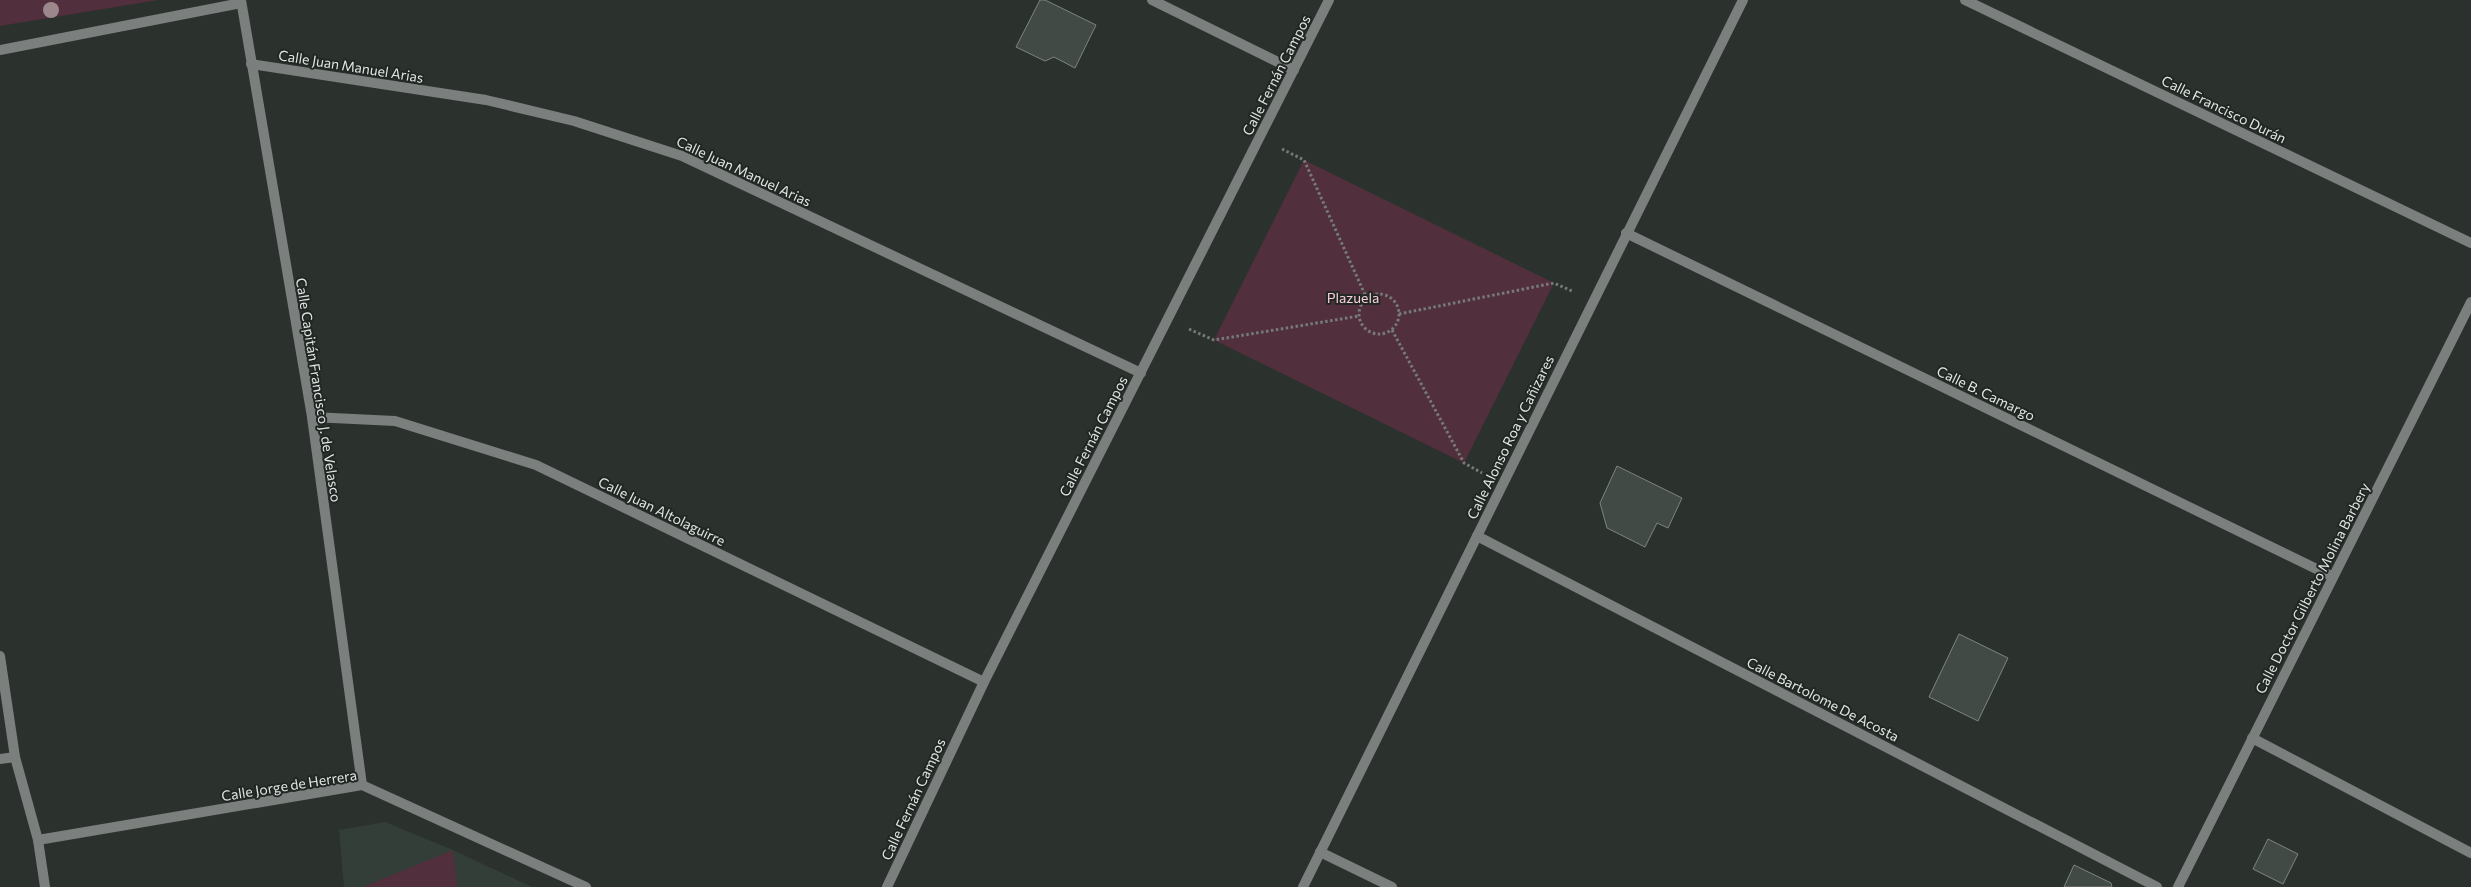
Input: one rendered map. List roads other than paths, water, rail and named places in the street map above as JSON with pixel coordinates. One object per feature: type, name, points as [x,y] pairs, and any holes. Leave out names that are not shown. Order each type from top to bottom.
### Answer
[{"type":"street","points":[[1152,0],[1294,70]]},
{"type":"street","name":"Calle Fernán Campos","points":[[887,887],[984,682],[1329,0]]},
{"type":"street","name":"Calle Alonso Roa y Cañizares","points":[[1303,887],[1743,0]]},
{"type":"street","name":"Calle Francisco Durán","points":[[1965,0],[2471,243]]},
{"type":"street","points":[[0,50],[241,1]]},
{"type":"street","name":"Calle Capitán Francisco J. de Velasco","points":[[241,1],[312,417],[362,785]]},
{"type":"street","name":"Calle Juan Manuel Arias","points":[[251,64],[486,100],[574,121],[682,156],[1141,373]]},
{"type":"street","name":"Calle B. Camargo","points":[[1626,233],[2333,577]]},
{"type":"street","name":"Calle Doctor Gilberto Molina Barbery","points":[[2178,887],[2471,302]]},
{"type":"street","name":"Calle Juan Altolaguirre","points":[[312,417],[395,421],[536,464],[984,682]]},
{"type":"street","name":"Calle Bartolome De Acosta","points":[[1477,536],[2158,887]]},
{"type":"street","points":[[0,656],[15,757],[38,840],[45,887]]},
{"type":"street","points":[[2252,738],[2471,853]]},
{"type":"street","points":[[0,759],[15,757]]},
{"type":"street","name":"Calle Jorge de Herrera","points":[[38,840],[362,785],[586,887]]},
{"type":"street","points":[[1320,852],[1392,887]]},
{"type":"park label","name":"Plazuela","points":[[1353,297]]}]
